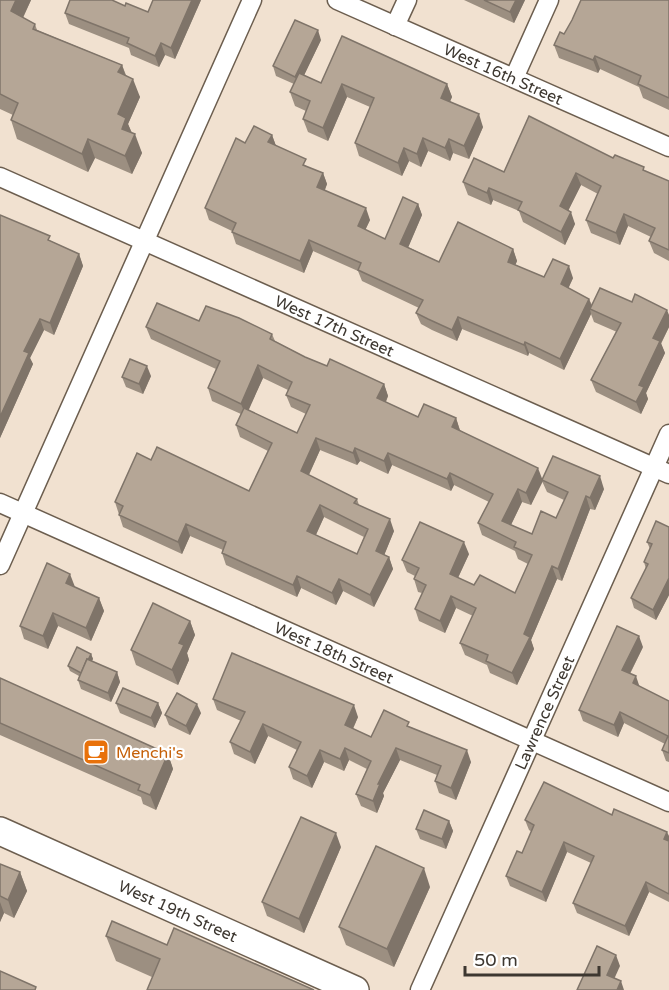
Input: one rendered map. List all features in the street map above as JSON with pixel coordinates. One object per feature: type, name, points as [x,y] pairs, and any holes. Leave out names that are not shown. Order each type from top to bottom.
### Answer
[{"type":"street","points":[[0,565],[252,0]]},
{"type":"street","name":"West 16th Street","points":[[337,0],[669,147]]},
{"type":"street","points":[[395,26],[407,0]]},
{"type":"street","points":[[514,78],[549,0]]},
{"type":"street","name":"West 17th Street","points":[[0,177],[662,471]]},
{"type":"street","name":"Lawrence Street","points":[[420,990],[532,741],[662,471],[669,434]]},
{"type":"street","name":"West 18th Street","points":[[0,503],[669,802]]},
{"type":"street","name":"West 19th Street","points":[[0,831],[355,990]]},
{"type":"building","points":[[0,0],[16,0],[11,11],[35,24],[33,29],[122,65],[118,72],[133,79],[118,114],[126,118],[122,129],[135,134],[125,156],[88,139],[82,154],[11,120],[18,103],[0,94]]},
{"type":"building","points":[[70,0],[112,0],[148,12],[153,0],[192,0],[171,48],[161,43],[155,56],[127,43],[129,38],[65,13]]},
{"type":"building","points":[[484,0],[516,0],[510,12]]},
{"type":"building","points":[[581,0],[669,0],[669,98],[638,84],[641,76],[595,56],[593,60],[554,45],[560,32],[564,34]]},
{"type":"building","points":[[295,20],[318,30],[295,77],[273,66]]},
{"type":"building","points":[[342,36],[447,84],[441,98],[479,114],[464,146],[449,139],[445,148],[423,138],[417,154],[404,148],[398,163],[355,143],[374,98],[342,84],[323,128],[303,119],[310,101],[290,92],[299,73],[321,83]]},
{"type":"building","points":[[529,116],[613,158],[615,155],[669,181],[669,250],[649,241],[655,228],[624,214],[616,233],[586,220],[601,186],[576,173],[560,206],[571,212],[561,232],[518,210],[522,202],[489,188],[487,193],[463,182],[474,158],[504,172]]},
{"type":"building","points":[[254,126],[272,135],[268,142],[306,159],[303,165],[323,173],[317,187],[366,208],[358,226],[385,239],[403,197],[418,204],[400,244],[439,262],[458,222],[513,249],[508,262],[544,277],[553,259],[569,266],[561,284],[589,299],[560,359],[525,342],[524,345],[458,317],[452,330],[428,319],[416,313],[423,300],[358,270],[361,263],[309,240],[300,261],[232,232],[236,223],[205,208],[236,138],[245,143]]},
{"type":"building","points":[[0,215],[50,236],[48,240],[79,254],[50,323],[40,319],[24,351],[29,353],[0,417]]},
{"type":"building","points":[[600,288],[632,302],[635,294],[667,310],[653,338],[660,341],[639,385],[644,387],[636,402],[591,380],[621,323],[590,309]]},
{"type":"building","points":[[157,303],[199,321],[206,306],[239,318],[272,334],[270,339],[305,357],[327,366],[330,359],[384,384],[377,398],[418,417],[424,404],[456,418],[452,427],[538,468],[526,493],[518,489],[502,521],[532,534],[541,511],[556,518],[568,492],[542,480],[553,456],[600,476],[590,498],[586,496],[558,569],[552,566],[524,634],[530,637],[512,673],[486,661],[488,655],[460,643],[476,608],[451,596],[440,621],[415,609],[426,585],[414,579],[419,568],[402,560],[420,522],[464,542],[450,574],[474,585],[480,575],[515,593],[532,555],[514,547],[516,542],[478,523],[493,494],[450,473],[447,479],[388,453],[384,461],[355,448],[353,453],[316,438],[301,471],[357,499],[354,503],[390,519],[376,551],[389,557],[370,595],[339,579],[332,593],[297,576],[293,585],[222,553],[226,542],[186,524],[178,542],[119,515],[123,506],[115,502],[137,453],[151,460],[157,447],[249,491],[272,443],[236,425],[244,408],[297,433],[310,405],[286,395],[292,382],[258,365],[241,404],[208,388],[220,361],[146,327]],"holes":[[[320,505],[368,529],[357,554],[307,531]]]},
{"type":"building","points":[[130,359],[147,366],[139,384],[122,377]]},
{"type":"building","points":[[656,521],[669,527],[669,578],[653,610],[631,598],[648,564],[644,562],[652,544],[647,542]]},
{"type":"building","points":[[47,563],[70,574],[66,583],[99,598],[86,628],[53,613],[43,636],[20,626]]},
{"type":"building","points":[[153,603],[190,621],[179,643],[184,645],[172,670],[131,650]]},
{"type":"building","points":[[617,626],[639,636],[622,670],[636,676],[633,683],[669,701],[669,753],[662,750],[668,736],[620,712],[614,725],[579,710]]},
{"type":"building","points":[[77,647],[91,654],[81,673],[68,666]]},
{"type":"building","points":[[232,653],[354,705],[345,725],[371,737],[384,710],[409,722],[407,726],[467,750],[451,788],[435,781],[441,766],[396,748],[378,784],[380,784],[373,801],[356,794],[371,761],[345,748],[340,759],[320,750],[307,776],[289,767],[301,742],[263,724],[250,752],[230,742],[245,712],[213,699]]},
{"type":"building","points":[[87,659],[117,672],[108,693],[78,680]]},
{"type":"building","points":[[0,678],[168,754],[150,795],[138,790],[140,785],[0,723]]},
{"type":"building","points":[[123,688],[158,703],[151,718],[116,703]]},
{"type":"building","points":[[177,693],[197,704],[186,726],[165,715]]},
{"type":"building","points":[[544,782],[612,815],[614,809],[667,832],[664,839],[669,841],[669,894],[646,882],[625,926],[573,903],[594,856],[564,842],[542,892],[506,876],[517,851],[522,853],[534,825],[525,820]]},
{"type":"building","points":[[424,810],[449,821],[442,839],[416,829]]},
{"type":"building","points":[[301,817],[336,833],[299,919],[262,902]]},
{"type":"building","points":[[376,846],[424,868],[387,949],[339,927]]},
{"type":"building","points":[[0,864],[20,872],[8,900],[0,896]]},
{"type":"building","points":[[112,921],[167,945],[174,928],[314,990],[147,990],[160,959],[106,936]]},
{"type":"building","points":[[597,946],[616,955],[607,975],[621,981],[617,990],[577,990]]},
{"type":"building","points":[[0,971],[36,987],[35,990],[0,990]]},
{"type":"place","name":"Menchi's","points":[[96,752]]}]
